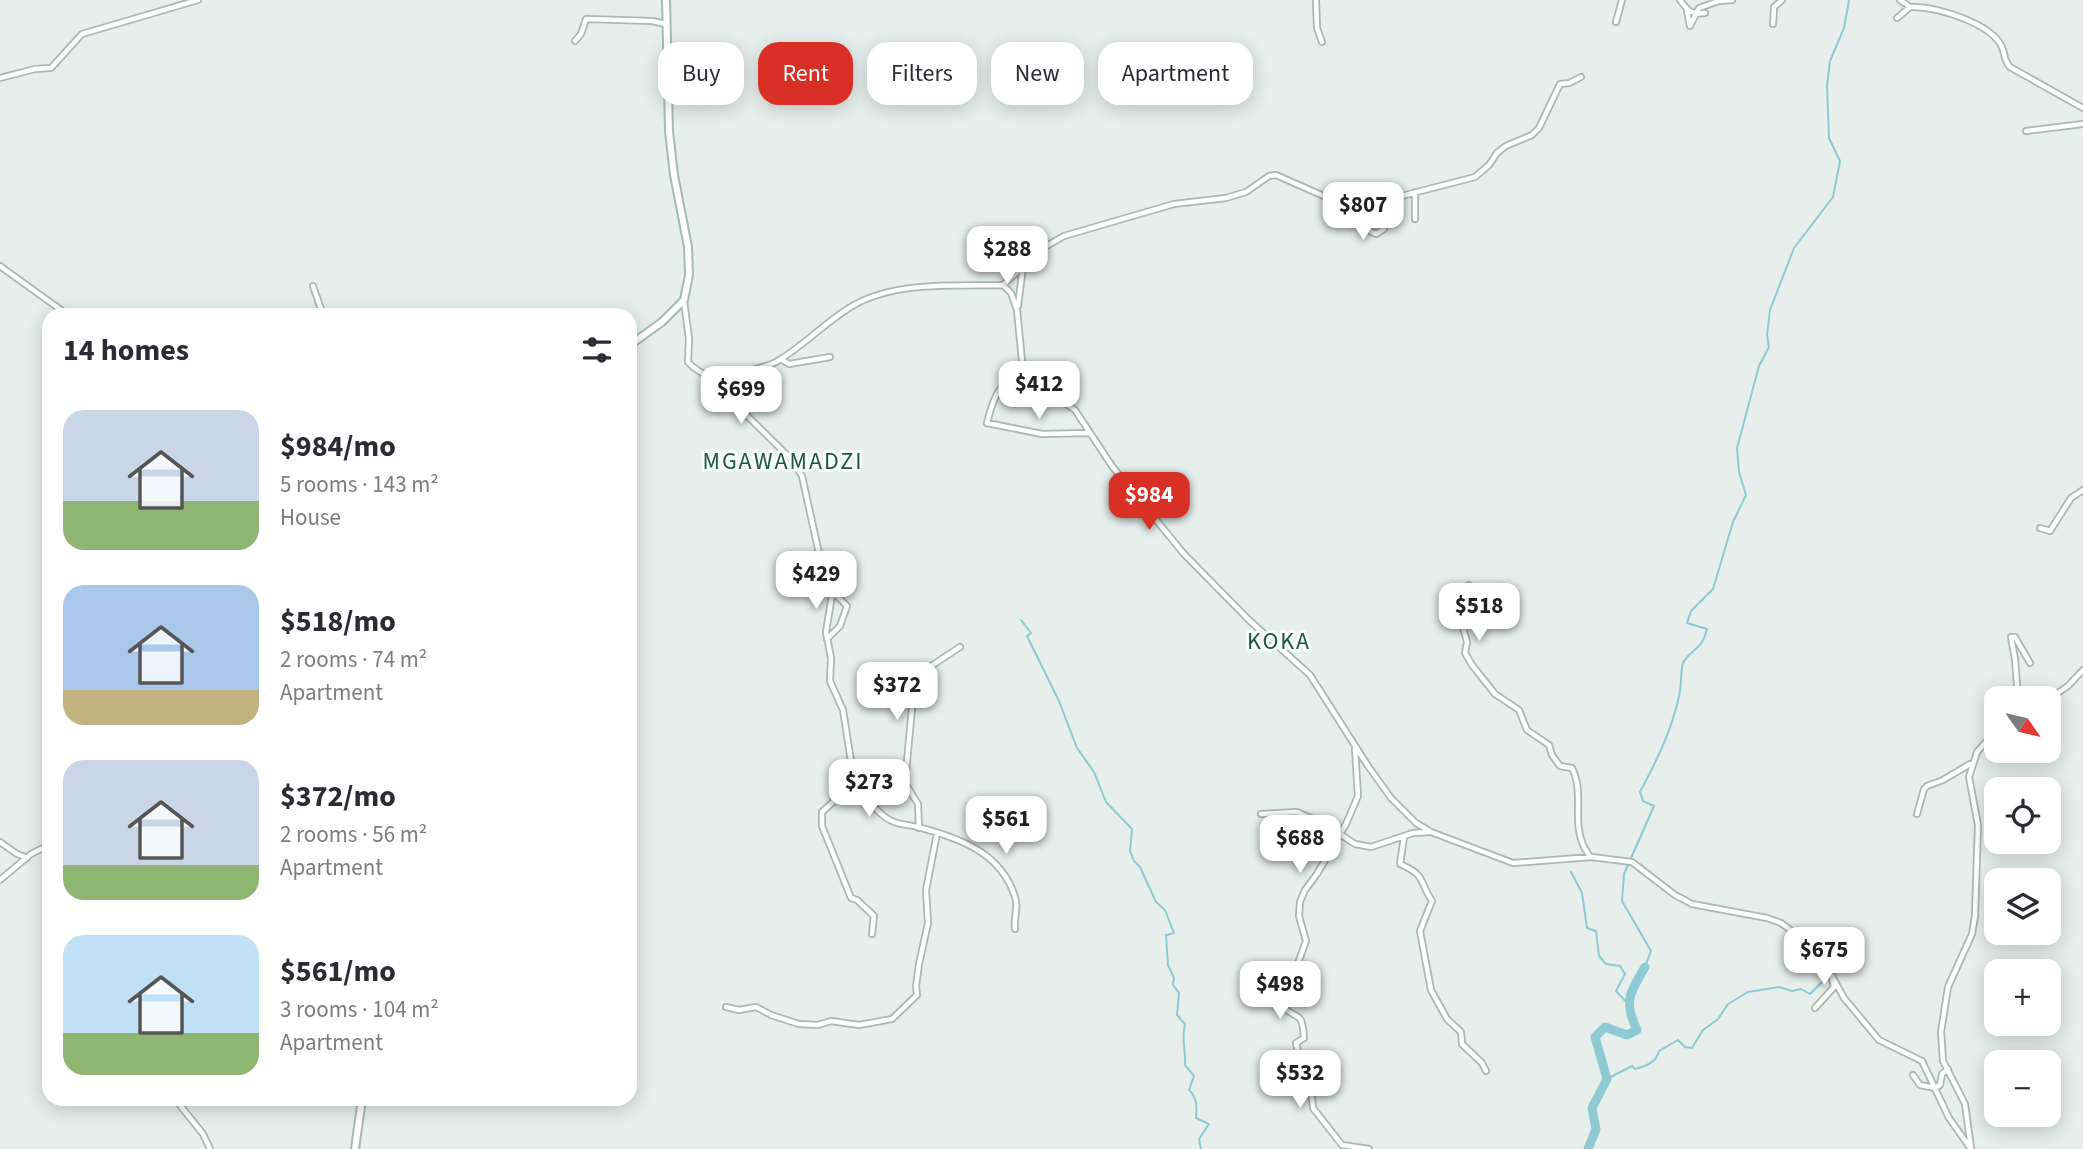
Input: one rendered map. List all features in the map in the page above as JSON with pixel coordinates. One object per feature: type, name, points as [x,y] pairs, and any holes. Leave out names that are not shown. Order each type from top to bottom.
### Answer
[{"type":"street","points":[[0,78],[51,68],[82,34],[198,0]]},
{"type":"street","points":[[666,0],[669,131],[674,175],[689,254],[689,275],[684,300],[688,362],[712,377],[723,392],[791,459],[802,476],[824,576],[831,590],[847,606],[840,626],[827,639]]},
{"type":"street","points":[[1317,0],[1317,28],[1322,42]]},
{"type":"street","points":[[1616,22],[1622,0]]},
{"type":"street","points":[[1680,0],[1688,11],[1695,15],[1705,13]]},
{"type":"street","points":[[1688,11],[1690,26],[1703,5],[1731,0]]},
{"type":"street","points":[[1773,23],[1774,7],[1782,0]]},
{"type":"street","points":[[1900,0],[1910,7],[1922,7],[1973,22],[2001,46],[2010,67],[2083,108]]},
{"type":"street","points":[[1898,18],[1910,7]]},
{"type":"street","points":[[575,41],[582,34],[586,19],[652,21],[666,24]]},
{"type":"street","points":[[712,377],[767,367],[844,312],[881,294],[896,290],[1003,285],[1043,248],[1064,236],[1174,205],[1226,198],[1246,192],[1269,176],[1276,175],[1327,197],[1390,199],[1475,177],[1506,145],[1532,135],[1539,128],[1560,84],[1569,83],[1581,76]]},
{"type":"street","points":[[2026,131],[2083,124]]},
{"type":"street","points":[[1415,192],[1415,219]]},
{"type":"street","points":[[1327,197],[1329,204],[1350,207],[1358,222],[1376,234],[1384,229],[1380,216],[1390,199]]},
{"type":"street","points":[[1023,265],[1017,310],[1022,361],[1026,373],[1039,387],[1075,411],[1112,466],[1184,554],[1242,613],[1310,675],[1355,748],[1394,802],[1416,823],[1431,832],[1513,863],[1591,857],[1629,862],[1692,904],[1781,923],[1793,932],[1831,974],[1844,998],[1879,1040],[1922,1061],[1950,1118],[1971,1149]]},
{"type":"street","points":[[0,266],[58,308]]},
{"type":"street","points":[[1003,285],[1011,293],[1017,310]]},
{"type":"street","points":[[313,286],[321,308]]},
{"type":"street","points":[[637,340],[662,322],[684,300]]},
{"type":"street","points":[[781,359],[789,364],[830,357]]},
{"type":"street","points":[[1026,373],[1006,380],[990,411],[987,423],[1042,435],[1090,433]]},
{"type":"street","points":[[2040,528],[2050,531],[2071,498],[2083,490]]},
{"type":"street","points":[[1469,585],[1455,597],[1467,642],[1465,653],[1497,696],[1519,710],[1527,730],[1549,745],[1560,766],[1572,768],[1574,771],[1578,786],[1581,842],[1591,857]]},
{"type":"street","points":[[831,590],[826,632],[831,663],[829,678],[844,710],[854,780],[892,822],[958,838],[971,844],[995,863],[1005,875],[1016,899],[1015,929]]},
{"type":"street","points":[[2017,686],[2011,637],[2015,636],[2030,663]]},
{"type":"street","points":[[919,828],[918,804],[905,783],[914,686],[925,670],[960,647]]},
{"type":"street","points":[[2062,690],[2083,670]]},
{"type":"street","points":[[1971,1149],[1965,1104],[1943,1060],[1941,1046],[1947,994],[1972,934],[1975,916],[1978,825],[1969,777],[1971,764],[1984,744]]},
{"type":"street","points":[[1355,748],[1359,796],[1300,902],[1299,916],[1306,942],[1297,965],[1294,986],[1282,1006],[1298,1015],[1301,1020],[1304,1038],[1296,1044],[1313,1108],[1342,1145],[1369,1149]]},
{"type":"street","points":[[1917,814],[1924,789],[1971,764]]},
{"type":"street","points":[[854,780],[838,779],[833,802],[821,812],[822,826],[851,898],[858,900],[874,916],[872,934]]},
{"type":"street","points":[[1261,814],[1297,812],[1355,844],[1371,847],[1413,833],[1431,832]]},
{"type":"street","points":[[726,1007],[739,1010],[756,1007],[771,1015],[808,1025],[831,1021],[873,1024],[898,1016],[917,995],[916,986],[928,923],[925,893],[937,833]]},
{"type":"street","points":[[1404,836],[1400,864],[1416,872],[1424,881],[1432,901],[1420,931],[1431,990],[1447,1019],[1461,1032],[1462,1044],[1482,1063],[1486,1071]]},
{"type":"street","points":[[0,842],[27,858]]},
{"type":"street","points":[[0,880],[42,849]]},
{"type":"street","points":[[1815,1008],[1834,987],[1831,974]]},
{"type":"street","points":[[1913,1074],[1920,1085],[1935,1088],[1940,1085],[1942,1074],[1948,1069]]},
{"type":"street","points":[[180,1106],[203,1135],[210,1149]]},
{"type":"street","points":[[355,1149],[361,1106]]},
{"type":"waterway","points":[[1645,967],[1651,951],[1622,901],[1624,874],[1654,806],[1643,801],[1640,792],[1668,733],[1680,692],[1683,663],[1702,642],[1707,629],[1687,623],[1691,611],[1713,589],[1733,522],[1746,495],[1739,472],[1737,448],[1759,366],[1769,347],[1767,335],[1770,310],[1794,248],[1833,197],[1840,161],[1829,138],[1827,85],[1830,61],[1844,28],[1849,0]]},
{"type":"waterway","points":[[1021,620],[1031,633],[1027,636],[1059,701],[1077,748],[1094,772],[1106,802],[1132,829],[1130,851],[1134,861],[1140,867],[1156,902],[1165,910],[1174,933],[1166,935],[1168,965],[1174,978],[1173,985],[1179,993],[1177,1015],[1185,1024],[1185,1065],[1194,1076],[1189,1090],[1196,1102],[1196,1118],[1209,1124],[1199,1139],[1201,1149]]},
{"type":"waterway","points":[[1571,872],[1582,893],[1587,928],[1596,931],[1599,956],[1606,964],[1620,966],[1625,974],[1616,991],[1629,1005]]},
{"type":"waterway","points":[[1588,1149],[1596,1129],[1592,1108],[1607,1079],[1595,1037],[1605,1027],[1627,1035],[1637,1030],[1629,1004],[1635,984],[1645,967]]},
{"type":"waterway","points":[[1607,1079],[1632,1066],[1635,1069],[1643,1067],[1656,1058],[1659,1051],[1678,1040],[1685,1047],[1692,1048],[1703,1030],[1718,1019],[1728,1004],[1748,992],[1779,987],[1792,991],[1801,989],[1810,994],[1823,981]]},
{"type":"district","name":"MGAWAMADZI","points":[[783,461]]},
{"type":"district","name":"KOKA","points":[[1279,641]]}]
